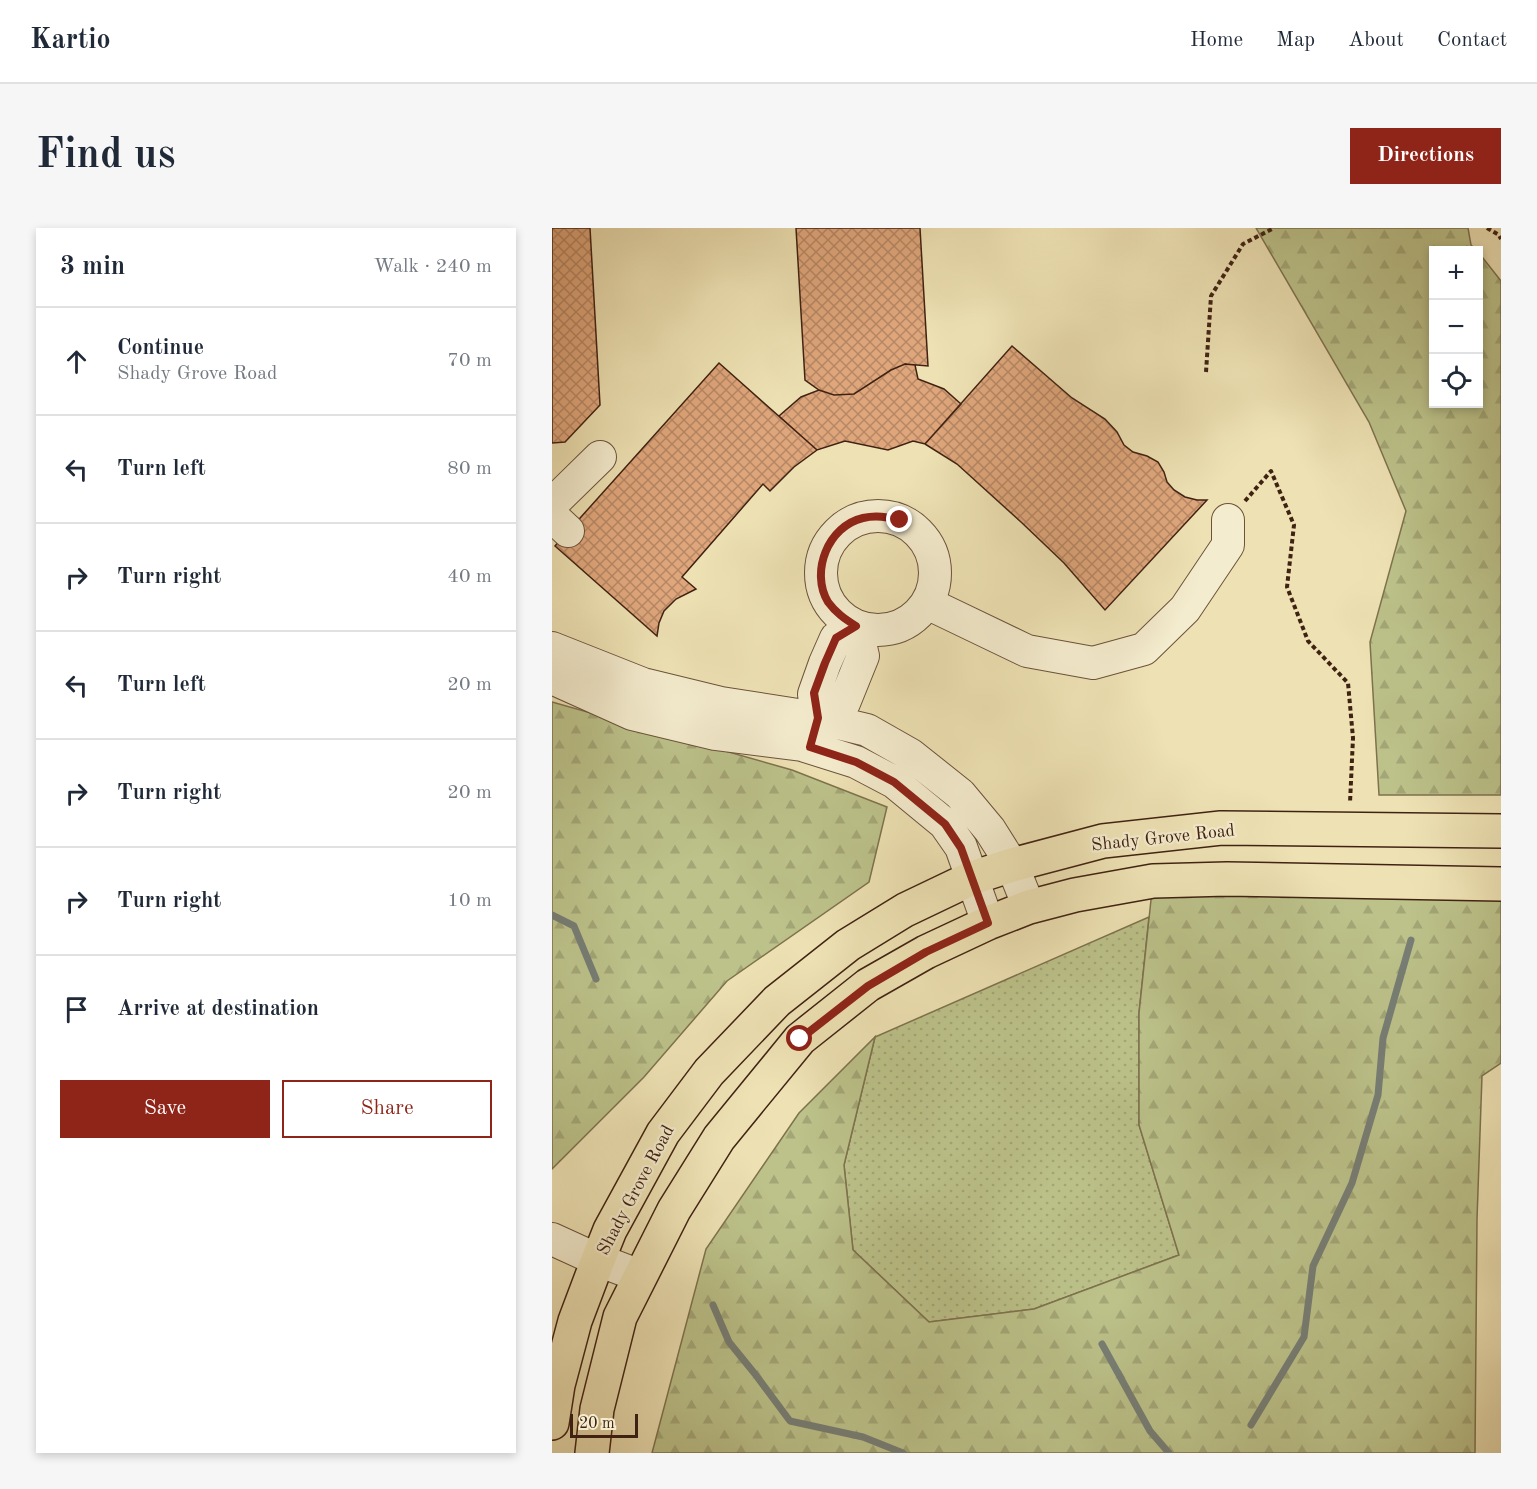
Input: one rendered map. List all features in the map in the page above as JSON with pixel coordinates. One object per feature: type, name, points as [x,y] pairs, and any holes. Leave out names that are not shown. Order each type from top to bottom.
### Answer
[{"type":"main road","name":"Shady Grove Road","points":[[552,1423],[558,1385],[575,1321],[598,1260],[610,1230],[663,1133],[709,1072],[762,1017],[777,1002],[848,945],[905,910],[972,878],[1103,841],[1221,828],[1501,831]]},
{"type":"main road","points":[[592,1453],[597,1408],[620,1317],[674,1210],[719,1138],[800,1039],[868,986],[926,952],[1029,907],[1075,895],[1153,881],[1227,879],[1501,884]]},
{"type":"street","points":[[552,504],[600,457]]},
{"type":"street","points":[[880,516],[900,520],[917,530],[929,546],[935,565],[934,585],[927,603],[917,616],[903,625],[888,630],[872,630],[856,626],[839,616],[827,600],[821,581],[822,561],[830,543],[843,528],[860,518],[880,516]]},
{"type":"street","points":[[927,603],[1027,651],[1093,663],[1144,649],[1185,609],[1228,544],[1228,520]]},
{"type":"street","points":[[814,733],[814,693],[825,663],[836,638],[856,626]]},
{"type":"street","points":[[552,648],[643,684],[721,703],[814,733],[856,762],[894,782],[945,824],[961,848],[988,923]]},
{"type":"street","points":[[552,678],[632,714],[715,734],[802,744],[814,733],[867,730],[911,755],[960,794],[990,830],[1012,865],[1029,907]]},
{"type":"street","points":[[552,1239],[598,1260],[640,1275]]},
{"type":"path","points":[[1206,372],[1211,296],[1243,243],[1274,228]]},
{"type":"path","points":[[1487,228],[1499,235],[1501,239]]},
{"type":"path","points":[[1228,520],[1271,471],[1294,525],[1287,587],[1308,641],[1348,683],[1353,738],[1350,806]]},
{"type":"green space","points":[[1256,228],[1468,228],[1472,246],[1429,246],[1429,408],[1483,408],[1483,258],[1501,281],[1501,795],[1379,795],[1370,642],[1406,511],[1369,422]]},
{"type":"green space","points":[[552,702],[792,770],[887,807],[869,882],[727,981],[644,1077],[552,1169]]},
{"type":"green space","points":[[1153,881],[1501,884],[1501,1063],[1482,1076],[1477,1219],[1475,1453],[652,1453],[706,1249],[799,1113],[875,1037],[844,1165],[853,1250],[929,1322],[1034,1309],[1179,1255],[1139,1125],[1139,1013]]},
{"type":"green space","points":[[1149,917],[1139,1013],[1139,1125],[1179,1255],[1034,1309],[929,1322],[853,1250],[844,1165],[875,1037]]},
{"type":"building","points":[[552,228],[590,228],[600,405],[565,442],[552,443]]},
{"type":"building","points":[[796,228],[920,228],[928,366],[905,364],[891,370],[854,394],[834,395],[819,390],[805,380]]},
{"type":"building","points":[[1012,346],[1072,398],[1105,419],[1117,432],[1124,445],[1133,452],[1158,462],[1167,482],[1174,490],[1185,497],[1207,500],[1105,610],[1064,563],[1021,522],[957,464],[925,444]]},
{"type":"building","points":[[719,363],[817,450],[794,467],[770,491],[763,484],[682,577],[696,589],[676,599],[664,611],[657,636],[555,546]]},
{"type":"building","points":[[905,364],[915,365],[918,379],[944,389],[961,404],[925,444],[913,441],[888,450],[845,441],[817,450],[779,416],[801,397],[819,390],[834,395],[854,394],[891,370]]},
{"type":"waterway","points":[[552,915],[574,926],[596,979]]},
{"type":"waterway","points":[[1251,1425],[1304,1337],[1313,1266],[1352,1183],[1378,1095],[1383,1038],[1411,940]]},
{"type":"waterway","points":[[713,1305],[729,1342],[790,1421],[863,1437],[903,1453]]},
{"type":"waterway","points":[[1102,1344],[1150,1431],[1169,1453]]},
{"type":"route","points":[[800,1039],[868,986],[926,952],[988,923],[961,848],[945,824],[894,782],[856,762],[810,747],[818,718],[814,693],[825,663],[836,638],[856,626],[839,616],[827,600],[821,581],[822,561],[830,543],[843,528],[860,518],[880,516],[900,520]]}]
